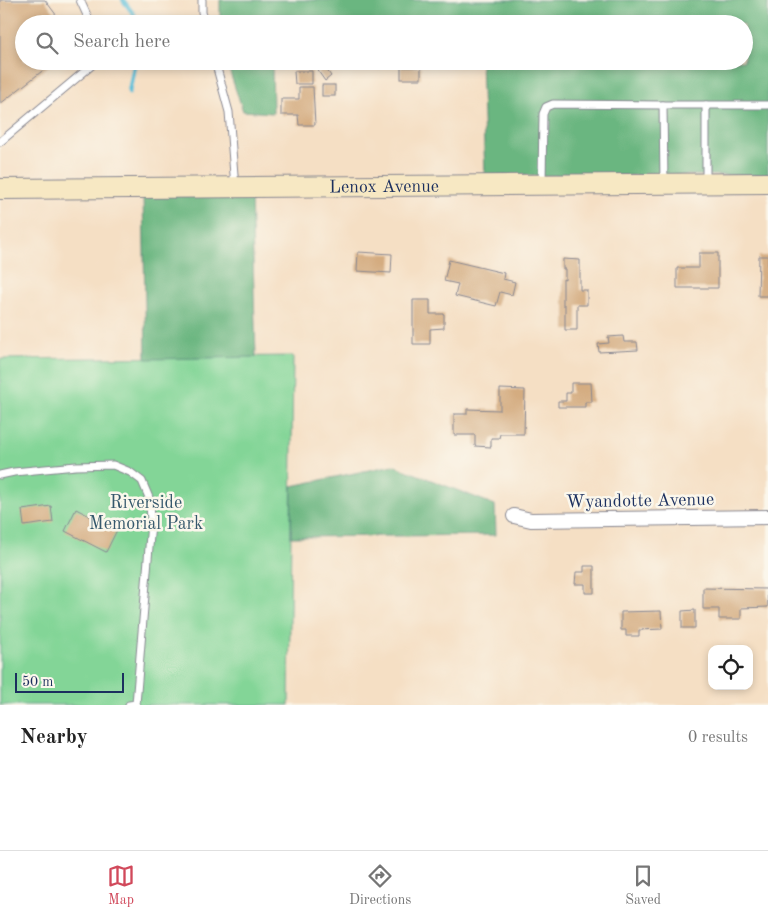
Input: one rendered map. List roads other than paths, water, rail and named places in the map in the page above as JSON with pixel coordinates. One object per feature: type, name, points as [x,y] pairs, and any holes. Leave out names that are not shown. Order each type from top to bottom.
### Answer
[{"type":"street","name":"Lenox Avenue","points":[[0,189],[768,183]]},
{"type":"street","name":"Wyandotte Avenue","points":[[514,516],[531,520],[768,517]]},
{"type":"lane","points":[[80,0],[87,15]]},
{"type":"lane","points":[[202,0],[203,15]]},
{"type":"lane","points":[[0,142],[85,70]]},
{"type":"lane","points":[[217,70],[229,112],[235,187]]},
{"type":"lane","points":[[542,185],[543,114],[546,107],[553,104],[768,105]]},
{"type":"lane","points":[[663,105],[664,184]]},
{"type":"lane","points":[[706,105],[706,184]]},
{"type":"lane","points":[[0,474],[76,466],[113,465],[130,472],[142,481],[150,500],[150,523],[136,704]]},
{"type":"lane","points":[[129,705],[139,705]]},
{"type":"waterway","points":[[123,0],[134,15]]},
{"type":"waterway","points":[[129,92],[133,70]]},
{"type":"park label","name":"Riverside Memorial Park","points":[[146,512]]}]
